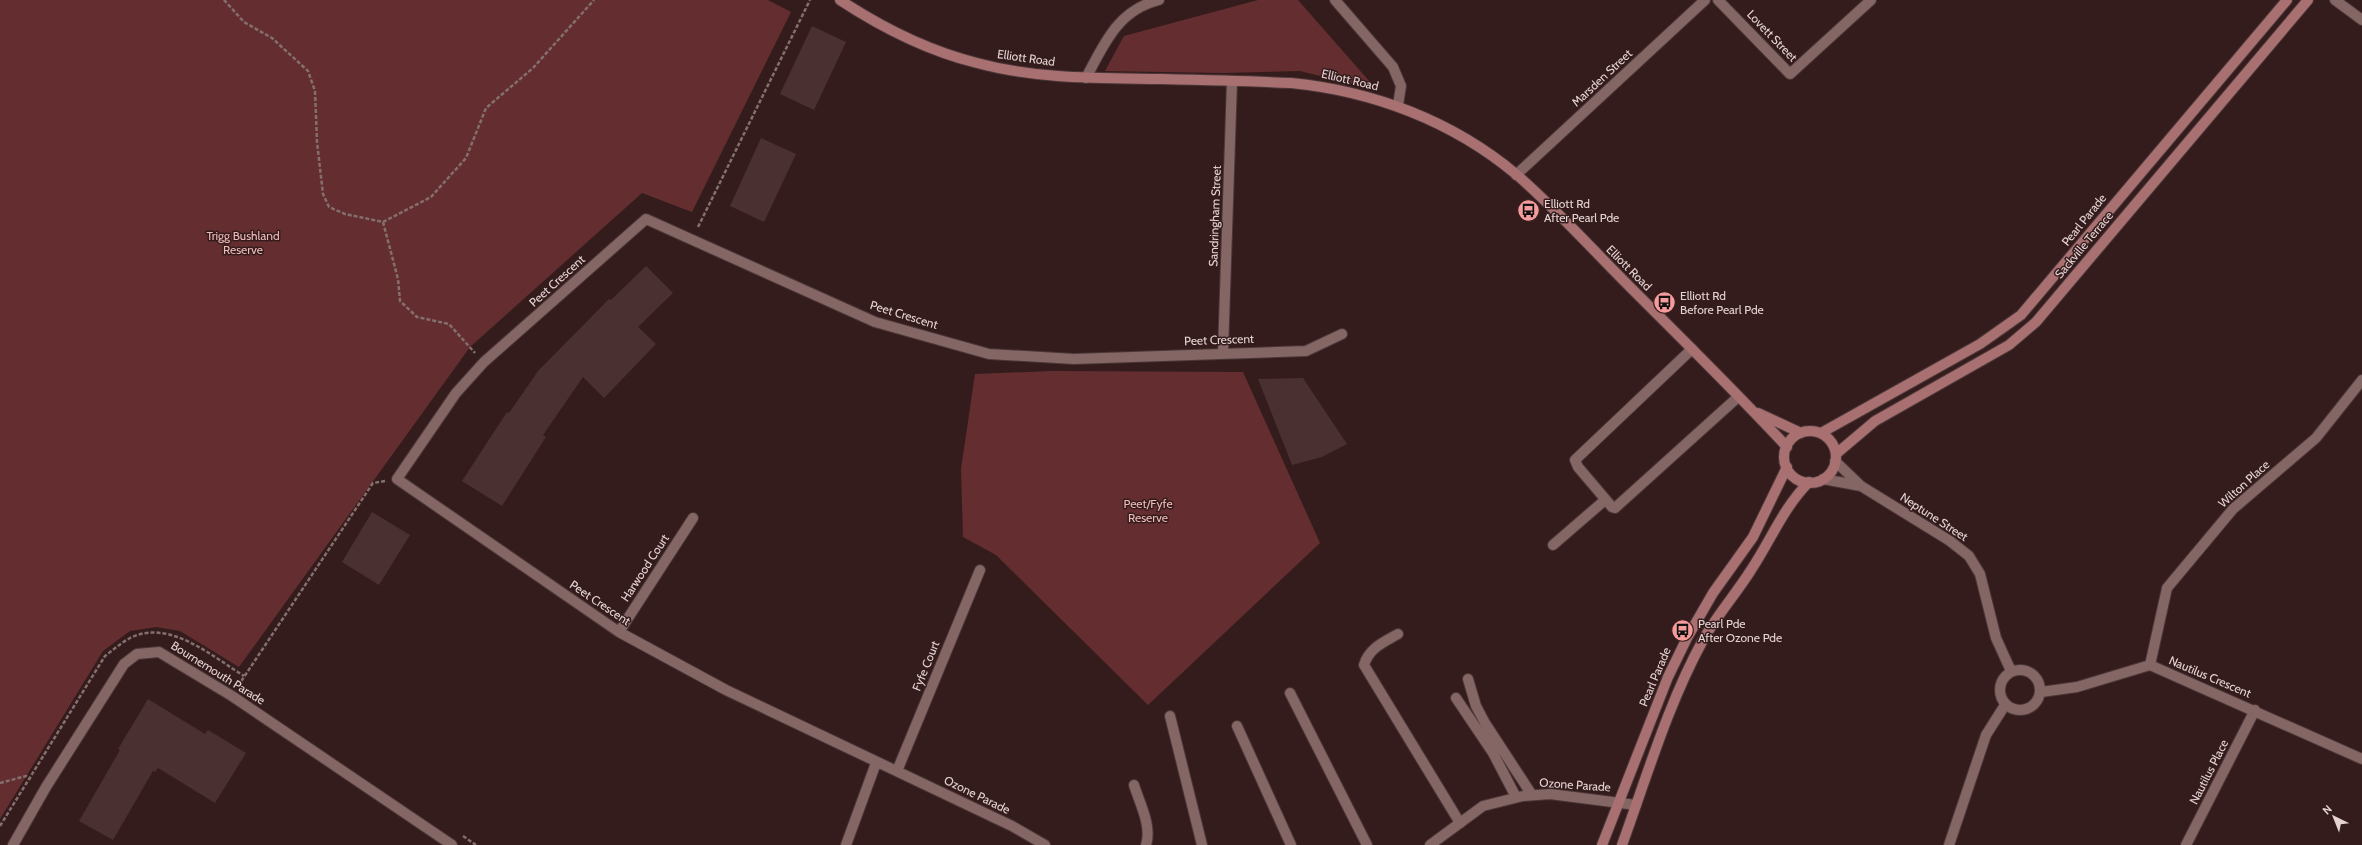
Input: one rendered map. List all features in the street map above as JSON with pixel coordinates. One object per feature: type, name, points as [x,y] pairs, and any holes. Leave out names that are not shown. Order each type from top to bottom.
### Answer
[{"type":"main road","name":"Elliott Road","points":[[840,0],[861,14],[918,42],[976,63],[1014,71],[1086,78],[1232,81],[1324,86],[1398,105],[1452,132],[1516,175],[1752,410],[1786,447]]},
{"type":"main road","name":"Pearl Parade","points":[[1821,433],[1980,344],[2010,325],[2021,315],[2287,0]]},
{"type":"main road","name":"Sackville Terrace","points":[[1836,458],[1875,421],[2009,345],[2036,322],[2308,0]]},
{"type":"main road","name":"Elliott Road","points":[[1752,410],[1800,433]]},
{"type":"main road","points":[[1786,447],[1800,433],[1807,431],[1821,433],[1831,442],[1836,458],[1829,474],[1823,479],[1809,482],[1795,477],[1787,467]]},
{"type":"main road","name":"Pearl Parade","points":[[1602,845],[1668,677],[1687,638],[1713,593],[1753,537],[1787,467],[1785,454],[1786,447]]},
{"type":"main road","points":[[1622,845],[1682,682],[1703,640],[1718,614],[1752,570],[1794,497],[1809,482]]},
{"type":"street","points":[[1086,78],[1108,37],[1120,20],[1135,9],[1159,0]]},
{"type":"street","points":[[1335,0],[1393,67],[1401,86],[1398,105]]},
{"type":"street","name":"Marsden Street","points":[[1516,175],[1705,0]]},
{"type":"street","name":"Lovett Street","points":[[1718,0],[1790,74],[1871,0]]},
{"type":"street","points":[[2335,0],[2362,20]]},
{"type":"street","name":"Sandringham Street","points":[[1223,352],[1232,81]]},
{"type":"street","name":"Peet Crescent","points":[[897,771],[876,763],[726,690],[619,632],[397,479],[456,393],[484,362],[646,219],[875,322],[989,354],[1074,359],[1223,352],[1306,351],[1342,334]]},
{"type":"street","points":[[1692,350],[1575,460],[1578,467],[1605,500],[1615,508],[1738,397]]},
{"type":"street","name":"Wilton Place","points":[[2150,665],[2168,588],[2233,509],[2316,438],[2362,380]]},
{"type":"street","name":"Neptune Street","points":[[1836,458],[1862,486],[1950,541],[1969,556],[1980,574],[1996,638],[2011,671]]},
{"type":"street","name":"Neptune Street","points":[[1823,479],[1862,486]]},
{"type":"street","points":[[1553,545],[1605,500]]},
{"type":"street","name":"Harwood Court","points":[[619,632],[693,518]]},
{"type":"street","name":"Fyfe Court","points":[[897,771],[980,570]]},
{"type":"street","points":[[1398,634],[1367,655],[1364,665],[1460,823]]},
{"type":"street","name":"Bournemouth Parade","points":[[13,845],[46,787],[124,664],[137,654],[160,652],[232,696],[452,845]]},
{"type":"street","name":"Nautilus Crescent","points":[[2041,692],[2078,687],[2150,665],[2255,710],[2362,759]]},
{"type":"street","points":[[2022,669],[2032,673],[2039,681],[2041,692],[2037,701],[2032,707],[2019,710],[2005,705],[2000,696],[2002,680],[2011,671],[2022,669]]},
{"type":"street","points":[[1468,679],[1476,706],[1485,723],[1532,795]]},
{"type":"street","points":[[1290,693],[1368,845]]},
{"type":"street","points":[[1456,698],[1493,753],[1516,797]]},
{"type":"street","points":[[1949,845],[1986,735],[2005,705]]},
{"type":"street","name":"Nautilus Place","points":[[2186,845],[2255,710]]},
{"type":"street","points":[[1170,716],[1202,845]]},
{"type":"street","points":[[1237,726],[1291,845]]},
{"type":"street","points":[[846,845],[876,763]]},
{"type":"street","name":"Ozone Parade","points":[[897,771],[1012,826],[1045,845]]},
{"type":"street","points":[[1134,785],[1147,827],[1148,837],[1146,845]]},
{"type":"street","name":"Ozone Parade","points":[[1430,845],[1483,806],[1516,797],[1550,794],[1636,805]]},
{"type":"path","points":[[224,0],[244,22],[272,38],[308,71],[315,91],[323,194],[329,207],[345,214],[383,222],[431,197],[466,158],[486,108],[533,68],[594,0]]},
{"type":"path","points":[[693,239],[810,0]]},
{"type":"path","points":[[383,222],[398,279],[400,302],[417,317],[449,324],[484,362]]},
{"type":"path","points":[[232,696],[246,672],[373,483],[397,479]]},
{"type":"path","points":[[0,783],[26,776],[46,787]]},
{"type":"green space","name":"Trigg Bushland Reserve","points":[[0,0],[768,0],[791,12],[692,212],[642,193],[470,347],[239,667],[180,631],[156,627],[130,631],[103,651],[0,819]]},
{"type":"green space","points":[[1258,0],[1298,0],[1377,90],[1300,71],[1223,73],[1105,71],[1124,36]]},
{"type":"green space","name":"Peet/Fyfe Reserve","points":[[1052,371],[1243,372],[1320,543],[1148,705],[996,555],[963,537],[961,469],[975,374]]},
{"type":"building","points":[[812,26],[846,42],[814,110],[780,94]]},
{"type":"building","points":[[761,138],[796,154],[764,222],[730,206]]},
{"type":"building","points":[[646,266],[673,293],[638,327],[656,344],[604,398],[583,377],[543,435],[546,437],[502,506],[462,481],[507,412],[509,413],[538,371],[609,299],[611,300]]},
{"type":"building","points":[[1303,378],[1347,444],[1322,457],[1292,465],[1258,379]]},
{"type":"building","points":[[372,512],[410,535],[379,585],[342,562]]},
{"type":"building","points":[[148,699],[205,734],[208,730],[246,753],[215,803],[158,768],[155,772],[153,771],[113,840],[79,821],[120,750],[118,749]]},
{"type":"place","name":"Elliott Rd After Pearl Pde","points":[[1528,211]]},
{"type":"place","name":"Elliott Rd Before Pearl Pde","points":[[1665,303]]},
{"type":"place","name":"Pearl Pde After Ozone Pde","points":[[1682,631]]}]
